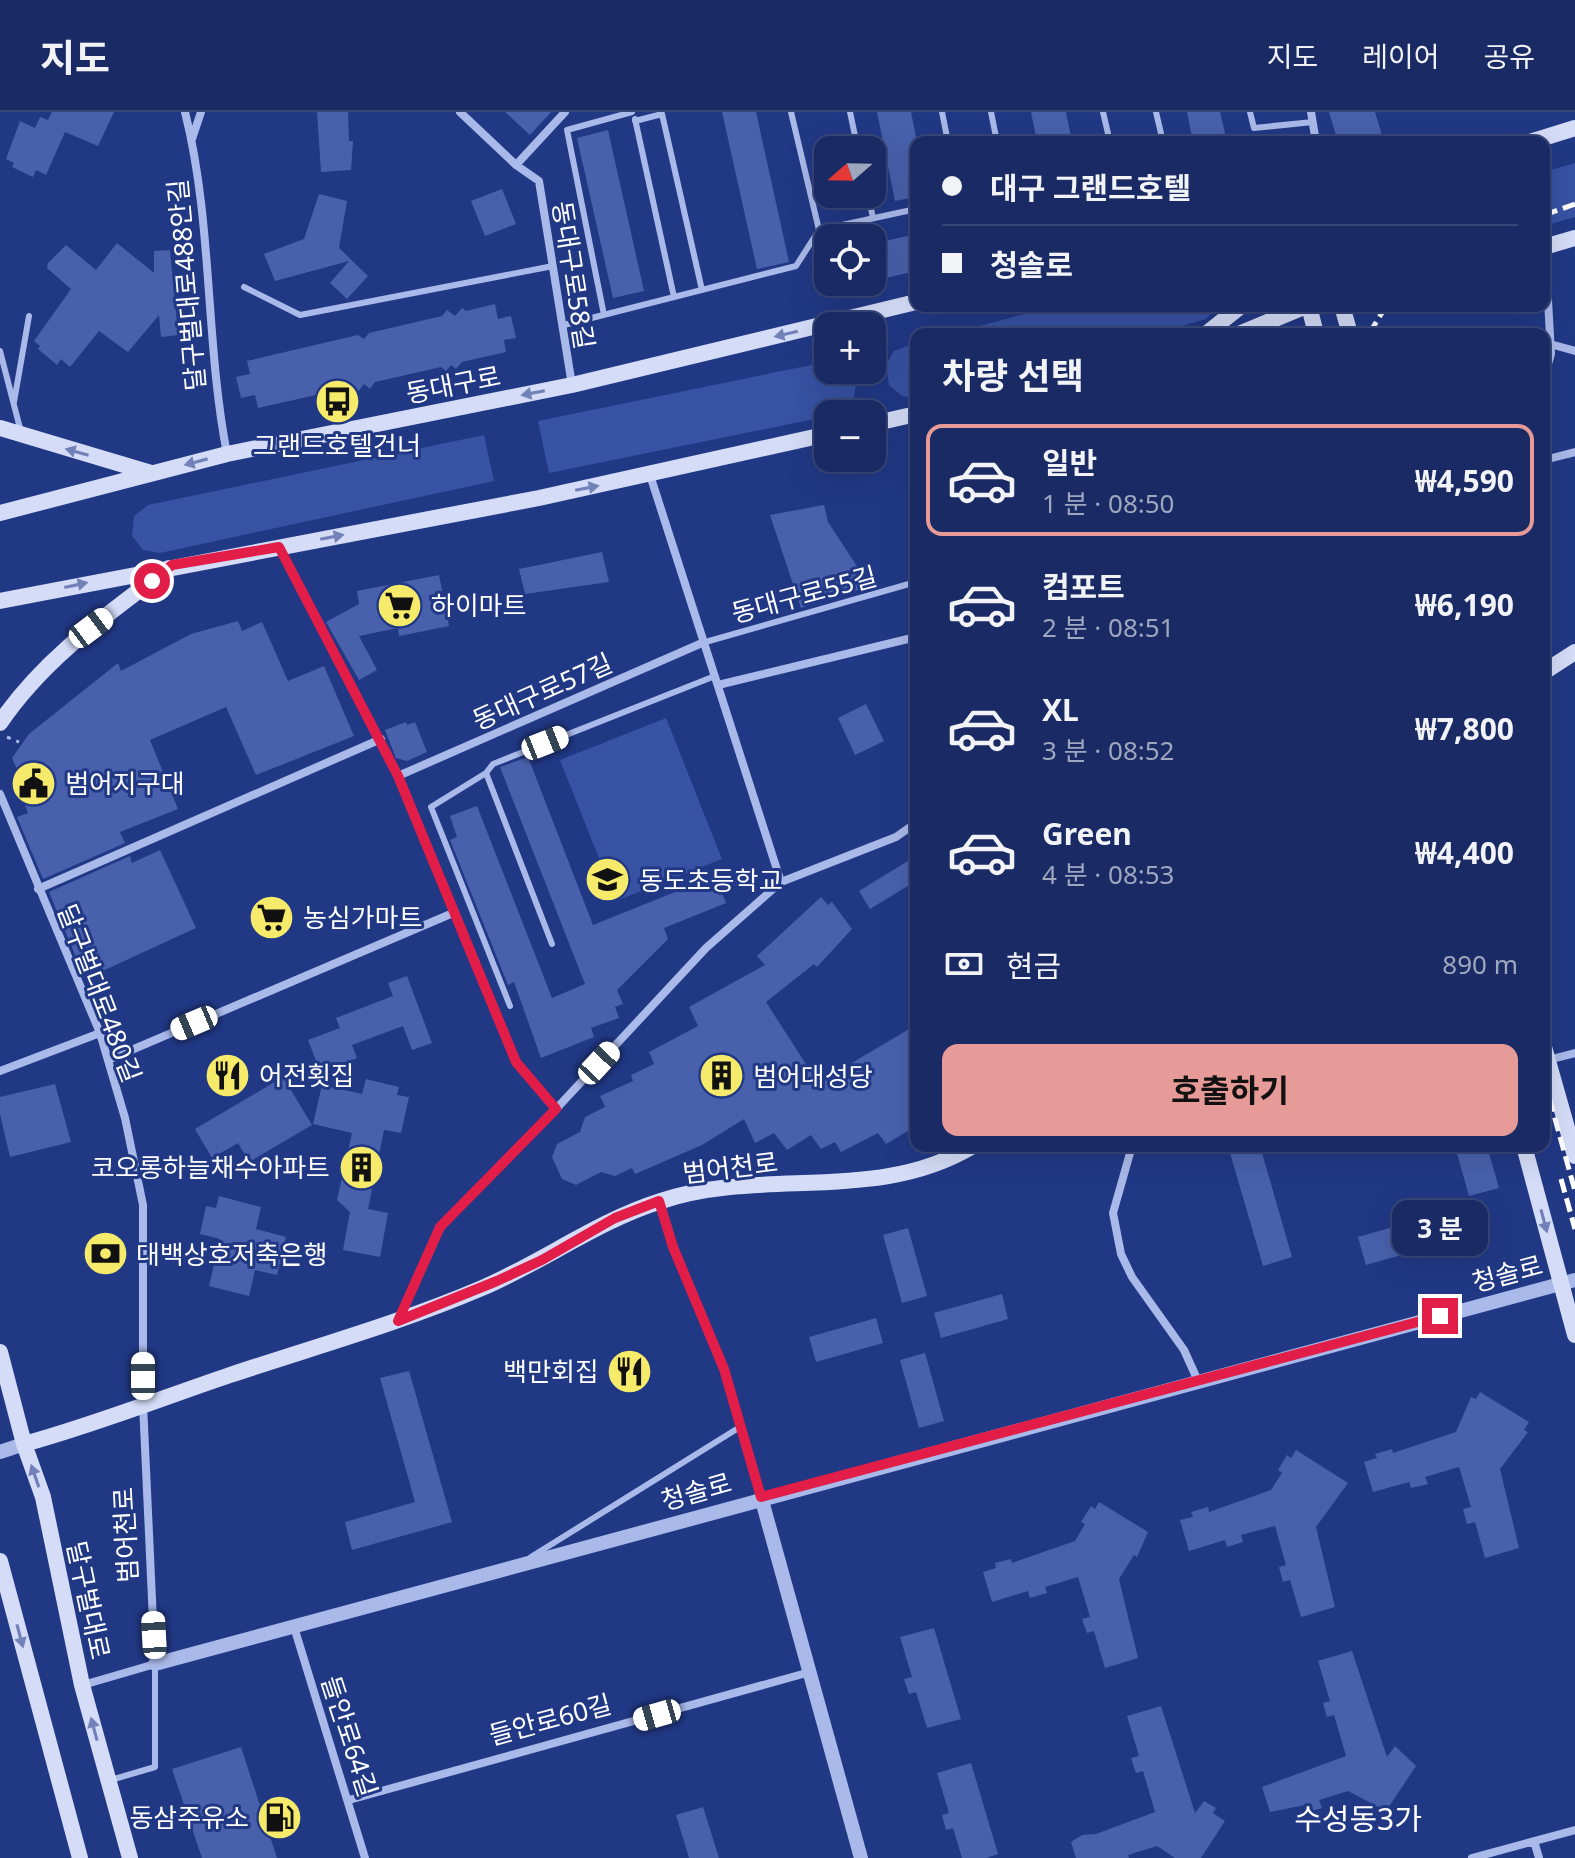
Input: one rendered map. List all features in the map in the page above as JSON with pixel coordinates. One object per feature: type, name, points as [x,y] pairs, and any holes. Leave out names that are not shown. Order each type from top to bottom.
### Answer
[{"type":"main road","points":[[1549,136],[1575,128]]},
{"type":"main road","points":[[1550,245],[1575,238]]},
{"type":"main road","name":"동대구로","points":[[0,513],[227,454],[572,385],[910,303]]},
{"type":"main road","points":[[1214,328],[1234,312]]},
{"type":"main road","points":[[1254,328],[1293,312]]},
{"type":"main road","points":[[886,421],[910,415]]},
{"type":"main road","points":[[0,428],[152,473]]},
{"type":"main road","points":[[0,601],[172,565],[650,475],[814,437]]},
{"type":"main road","points":[[0,723],[25,686],[70,644],[172,565]]},
{"type":"main road","points":[[1550,668],[1575,652]]},
{"type":"main road","points":[[1550,1067],[1575,1156]]},
{"type":"main road","name":"범어천로","points":[[24,1444],[398,1321],[492,1283],[542,1260],[615,1218],[659,1201],[708,1188],[878,1180],[907,1173],[958,1152]]},
{"type":"main road","points":[[1526,1152],[1568,1282],[1575,1335]]},
{"type":"main road","name":"달구벌대로","points":[[0,1352],[24,1444],[43,1497],[82,1685],[130,1858]]},
{"type":"main road","points":[[0,1561],[80,1858]]},
{"type":"street","name":"달구벌대로488안길","points":[[185,112],[192,140],[215,393],[227,454]]},
{"type":"street","points":[[192,140],[201,112]]},
{"type":"street","name":"동대구로58길","points":[[460,112],[516,165],[539,181],[572,385]]},
{"type":"street","points":[[516,165],[565,112]]},
{"type":"street","points":[[1311,112],[1315,136]]},
{"type":"street","points":[[1550,344],[1575,351]]},
{"type":"street","points":[[1550,458],[1575,452]]},
{"type":"street","points":[[650,475],[781,882]]},
{"type":"street","points":[[279,547],[381,739],[516,1062],[556,1109]]},
{"type":"street","points":[[716,681],[910,638]]},
{"type":"street","name":"동대구로57길","points":[[398,776],[702,643]]},
{"type":"street","points":[[38,889],[381,739]]},
{"type":"street","name":"달구벌대로480길","points":[[0,794],[100,1033],[125,1118],[143,1205],[143,1404]]},
{"type":"street","points":[[398,1321],[440,1227],[556,1109],[706,948],[781,882],[896,837],[910,827]]},
{"type":"street","points":[[108,1060],[455,917]]},
{"type":"street","points":[[0,1071],[100,1033]]},
{"type":"street","points":[[1550,1053],[1575,1053]]},
{"type":"street","points":[[1130,1152],[1113,1213],[1121,1254],[1132,1277],[1184,1350],[1198,1381]]},
{"type":"street","points":[[659,1201],[673,1247],[724,1369],[861,1858]]},
{"type":"street","name":"청솔로","points":[[155,1664],[761,1497],[1568,1282]]},
{"type":"street","name":"범어천로","points":[[143,1404],[155,1664]]},
{"type":"street","name":"범어천로","points":[[0,1452],[24,1444]]},
{"type":"street","name":"들안로64길","points":[[294,1627],[365,1858]]},
{"type":"street","points":[[82,1685],[155,1664]]},
{"type":"street","name":"들안로60길","points":[[349,1800],[810,1672]]},
{"type":"street","points":[[1472,1858],[1575,1830]]},
{"type":"street","points":[[1534,1841],[1539,1858]]},
{"type":"lane","points":[[604,315],[567,130],[633,112],[674,297]]},
{"type":"lane","points":[[791,112],[818,224]]},
{"type":"lane","points":[[850,112],[855,136]]},
{"type":"lane","points":[[942,112],[947,136]]},
{"type":"lane","points":[[991,112],[996,136]]},
{"type":"lane","points":[[1103,112],[1109,136]]},
{"type":"lane","points":[[1156,112],[1162,136]]},
{"type":"lane","points":[[1250,112],[1254,128],[1313,122]]},
{"type":"lane","points":[[635,121],[662,113],[702,290]]},
{"type":"lane","points":[[871,208],[873,218]]},
{"type":"lane","points":[[846,224],[910,210]]},
{"type":"lane","points":[[564,325],[796,266],[814,238]]},
{"type":"lane","points":[[244,287],[300,315],[553,266]]},
{"type":"lane","points":[[14,402],[29,316]]},
{"type":"lane","points":[[0,351],[22,435]]},
{"type":"lane","name":"동대구로55길","points":[[702,643],[910,584]]},
{"type":"lane","points":[[510,1006],[431,807],[486,773],[493,764],[716,681]]},
{"type":"lane","points":[[486,773],[552,944]]},
{"type":"lane","points":[[455,917],[473,913]]},
{"type":"lane","points":[[517,1565],[740,1427]]},
{"type":"lane","points":[[107,1781],[155,1767],[155,1664]]},
{"type":"shaded area","points":[[1575,163],[1575,217],[1550,224],[1550,170]]},
{"type":"shaded area","points":[[1032,312],[1212,312],[1206,319],[1176,328],[972,328]]},
{"type":"shaded area","points":[[910,345],[910,397],[902,396],[889,385],[886,365],[894,351]]},
{"type":"shaded area","points":[[814,364],[814,384],[856,384],[853,400],[814,400],[814,419],[549,473],[538,421]]},
{"type":"shaded area","points":[[484,435],[494,481],[160,553],[143,550],[132,536],[134,516],[148,505]]},
{"type":"shaded area","points":[[666,718],[722,859],[616,901],[560,760]]},
{"type":"building","points":[[52,112],[114,112],[98,146],[65,132],[46,175],[36,170],[33,177],[12,167],[14,163],[6,159],[20,121],[35,128],[40,117],[48,120]]},
{"type":"building","points":[[317,112],[348,112],[349,141],[353,141],[351,170],[321,172]]},
{"type":"building","points":[[505,112],[551,112],[530,135]]},
{"type":"building","points":[[722,112],[756,112],[789,262],[757,269]]},
{"type":"building","points":[[877,112],[911,112],[916,136],[910,136],[910,198],[895,201],[886,156],[886,136],[882,136]]},
{"type":"building","points":[[1031,112],[1066,112],[1071,136],[1036,136]]},
{"type":"building","points":[[1187,112],[1220,112],[1226,136],[1192,136]]},
{"type":"building","points":[[1329,112],[1375,112],[1382,136],[1336,136]]},
{"type":"building","points":[[608,130],[644,291],[613,298],[577,138]]},
{"type":"building","points":[[502,189],[516,224],[485,236],[471,201]]},
{"type":"building","points":[[319,194],[347,201],[339,248],[368,276],[347,299],[330,283],[349,261],[275,281],[264,254],[304,239]]},
{"type":"building","points":[[910,235],[910,272],[886,278],[886,241]]},
{"type":"building","points":[[117,243],[154,273],[154,251],[170,250],[178,335],[161,337],[159,315],[128,352],[99,331],[70,367],[61,359],[57,365],[38,349],[40,346],[34,341],[71,289],[47,268],[48,263],[66,245],[96,270]]},
{"type":"building","points":[[495,304],[498,319],[511,316],[516,338],[504,340],[506,352],[462,362],[456,369],[451,365],[446,371],[441,367],[375,382],[370,389],[364,384],[358,392],[352,387],[258,408],[255,395],[241,398],[236,377],[250,374],[247,361],[358,335],[364,339],[369,333],[442,316],[447,310],[455,316],[462,308],[466,311]]},
{"type":"building","points":[[824,505],[828,522],[870,586],[801,608],[770,515]]},
{"type":"building","points":[[602,552],[609,582],[525,594],[519,569]]},
{"type":"building","points":[[439,575],[449,626],[399,636],[398,628],[359,636],[377,670],[359,680],[326,622],[359,604],[357,591]]},
{"type":"building","points":[[238,621],[242,631],[262,622],[288,681],[324,666],[354,736],[256,775],[226,707],[150,740],[178,809],[120,832],[125,843],[43,879],[17,817],[28,813],[13,774],[18,772],[12,758],[29,734],[118,663],[121,671],[191,634]]},
{"type":"building","points":[[866,704],[884,741],[855,755],[838,718]]},
{"type":"building","points":[[406,722],[407,725],[415,722],[427,752],[407,761],[396,758],[385,730]]},
{"type":"building","points":[[528,757],[593,925],[715,876],[726,903],[664,928],[668,939],[617,990],[623,1004],[615,1007],[619,1018],[591,1028],[594,1037],[541,1058],[514,982],[508,985],[450,840],[457,837],[450,816],[477,806],[552,998],[585,984],[500,767]]},
{"type":"building","points":[[160,850],[196,928],[85,979],[49,892],[130,856],[132,863]]},
{"type":"building","points":[[910,860],[910,885],[870,909],[859,891]]},
{"type":"building","name":"범어대성당","points":[[821,897],[828,905],[832,902],[852,929],[817,967],[814,964],[766,1002],[818,1083],[910,1029],[910,1130],[886,1144],[878,1133],[841,1152],[835,1142],[821,1149],[811,1135],[787,1150],[774,1133],[755,1143],[744,1119],[702,1145],[635,1174],[632,1168],[615,1176],[601,1172],[576,1185],[562,1179],[552,1157],[557,1144],[580,1132],[585,1117],[605,1107],[600,1096],[633,1081],[631,1075],[654,1064],[649,1052],[698,1026],[689,1007],[765,965],[757,956]]},
{"type":"building","points":[[407,976],[432,1043],[412,1050],[403,1026],[352,1045],[357,1058],[320,1071],[308,1040],[340,1028],[336,1018],[393,996],[388,983]]},
{"type":"building","points":[[283,1077],[312,1125],[249,1162],[238,1143],[212,1158],[195,1129]]},
{"type":"building","name":"코오롱하늘채수아파트","points":[[366,1079],[399,1087],[397,1095],[409,1097],[401,1133],[384,1130],[368,1209],[388,1213],[380,1257],[343,1250],[350,1212],[337,1200],[352,1133],[313,1124],[322,1085],[362,1094]]},
{"type":"building","points":[[55,1084],[71,1142],[10,1157],[0,1114],[0,1097]]},
{"type":"building","points":[[1230,1152],[1262,1152],[1292,1257],[1263,1266]]},
{"type":"building","points":[[1457,1152],[1489,1152],[1499,1188],[1469,1196]]},
{"type":"building","points":[[219,1196],[261,1207],[256,1229],[286,1237],[277,1275],[255,1270],[249,1296],[209,1286],[220,1239],[200,1234],[206,1206],[216,1208]]},
{"type":"building","points":[[1453,1210],[1461,1238],[1366,1265],[1358,1237]]},
{"type":"building","points":[[908,1228],[927,1296],[902,1303],[883,1235]]},
{"type":"building","points":[[1002,1294],[1008,1319],[941,1338],[934,1313]]},
{"type":"building","points":[[876,1318],[883,1343],[816,1362],[809,1337]]},
{"type":"building","points":[[925,1353],[944,1421],[919,1428],[900,1360]]},
{"type":"building","points":[[409,1371],[452,1522],[352,1550],[345,1522],[415,1502],[380,1378]]},
{"type":"building","points":[[1480,1392],[1529,1422],[1524,1430],[1528,1432],[1500,1469],[1519,1548],[1485,1558],[1475,1522],[1467,1524],[1463,1509],[1471,1507],[1459,1467],[1425,1477],[1428,1484],[1411,1488],[1409,1482],[1373,1492],[1364,1462],[1377,1458],[1375,1454],[1392,1449],[1393,1453],[1456,1432],[1471,1397],[1476,1399]]},
{"type":"building","points":[[1296,1450],[1348,1483],[1316,1527],[1335,1607],[1301,1617],[1290,1580],[1283,1582],[1279,1567],[1286,1565],[1275,1526],[1241,1535],[1243,1542],[1227,1547],[1225,1540],[1189,1551],[1180,1520],[1193,1517],[1191,1512],[1208,1507],[1209,1512],[1271,1490],[1282,1473],[1278,1470],[1287,1455],[1291,1458]]},
{"type":"building","points":[[1099,1502],[1148,1532],[1137,1557],[1134,1555],[1119,1579],[1138,1658],[1105,1668],[1094,1631],[1087,1633],[1082,1619],[1090,1617],[1078,1577],[1045,1587],[1047,1593],[1030,1598],[1028,1591],[992,1602],[983,1572],[996,1568],[995,1563],[1011,1559],[1012,1563],[1075,1541],[1085,1524],[1081,1522],[1091,1506],[1095,1509]]},
{"type":"building","points":[[934,1628],[961,1719],[927,1728],[916,1692],[909,1694],[904,1679],[912,1677],[900,1637]]},
{"type":"building","points":[[1352,1651],[1387,1757],[1395,1746],[1416,1766],[1386,1811],[1348,1791],[1319,1800],[1322,1808],[1308,1812],[1305,1805],[1270,1812],[1262,1787],[1346,1756],[1334,1715],[1327,1717],[1323,1703],[1330,1701],[1318,1661]]},
{"type":"building","points":[[1161,1706],[1195,1813],[1204,1801],[1216,1808],[1213,1813],[1225,1821],[1201,1858],[1175,1858],[1157,1846],[1128,1855],[1129,1858],[1076,1858],[1071,1842],[1082,1835],[1096,1834],[1155,1812],[1143,1771],[1136,1773],[1131,1758],[1139,1756],[1127,1716]]},
{"type":"building","points":[[241,1747],[277,1858],[202,1858],[172,1769]]},
{"type":"building","points":[[971,1763],[998,1854],[986,1858],[962,1858],[953,1828],[946,1830],[942,1815],[949,1813],[937,1773]]},
{"type":"building","points":[[703,1807],[719,1858],[689,1858],[676,1815]]},
{"type":"railway","points":[[1550,213],[1575,204]]},
{"type":"railway","points":[[1373,328],[1382,312]]},
{"type":"railway","points":[[1550,1101],[1575,1191]]},
{"type":"railway","points":[[1561,1179],[1575,1229]]},
{"type":"place","name":"그랜드호텔건너","points":[[337,402]]},
{"type":"place","name":"하이마트","points":[[400,605]]},
{"type":"place","name":"범어지구대","points":[[34,783]]},
{"type":"place","name":"동도초등학교","points":[[608,880]]},
{"type":"place","name":"농심가마트","points":[[272,917]]},
{"type":"place","name":"어전횟집","points":[[228,1075]]},
{"type":"place","name":"범어대성당","points":[[722,1076]]},
{"type":"place","name":"코오롱하늘채수아파트","points":[[361,1167]]},
{"type":"place","name":"대백상호저축은행","points":[[105,1254]]},
{"type":"place","name":"백만회집","points":[[630,1371]]},
{"type":"place","name":"동삼주유소","points":[[280,1817]]},
{"type":"district","name":"수성동3가","points":[[1358,1818]]},
{"type":"route","points":[[152,581],[172,565],[279,547],[381,739],[516,1062],[556,1109],[440,1227],[398,1321],[482,1288],[542,1260],[615,1218],[659,1201],[673,1247],[724,1369],[761,1497],[1440,1316]]}]
